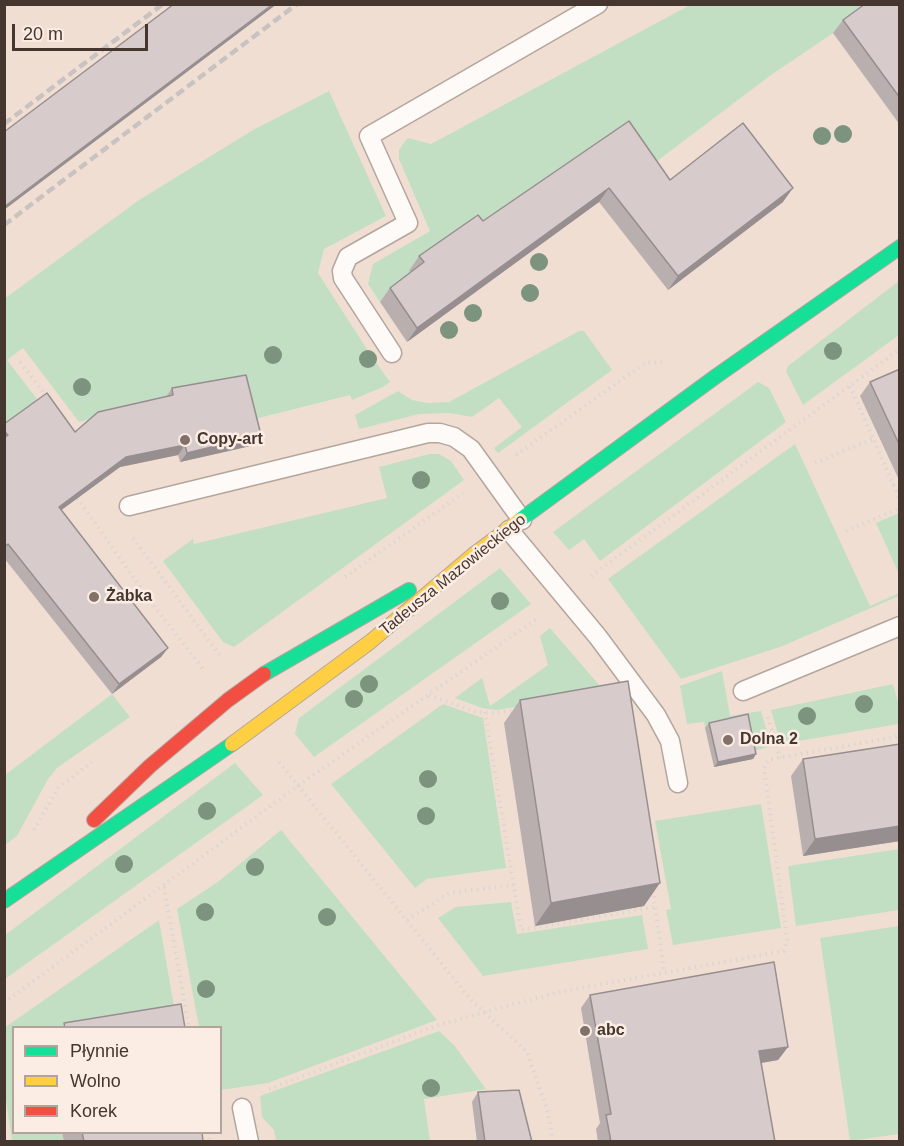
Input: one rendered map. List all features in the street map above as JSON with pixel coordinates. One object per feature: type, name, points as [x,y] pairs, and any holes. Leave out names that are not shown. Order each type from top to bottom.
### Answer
[{"type":"street","name":"Tadeusza Mazowieckiego","points":[[4,902],[253,730],[370,642],[473,555],[715,377],[900,247]]},
{"type":"street","points":[[28,884],[150,766],[228,700],[263,675],[351,622],[473,555]]},
{"type":"lane","points":[[392,353],[343,278],[342,271],[348,257],[408,223],[369,136],[598,4]]},
{"type":"lane","points":[[129,506],[428,433],[454,436],[471,449],[515,525],[566,597],[656,715],[670,741],[678,783]]},
{"type":"lane","points":[[750,688],[900,626]]},
{"type":"lane","points":[[242,1108],[249,1142]]},
{"type":"path","points":[[4,1003],[299,785],[566,597],[618,554],[900,349]]},
{"type":"path","points":[[20,362],[54,405]]},
{"type":"path","points":[[850,386],[900,500]]},
{"type":"path","points":[[867,424],[872,422]]},
{"type":"path","points":[[815,463],[873,439]]},
{"type":"path","points":[[893,485],[900,483]]},
{"type":"path","points":[[77,498],[196,660]]},
{"type":"path","points":[[98,528],[129,506]]},
{"type":"path","points":[[846,531],[900,508]]},
{"type":"path","points":[[149,560],[217,651]]},
{"type":"path","points":[[750,688],[780,758]]},
{"type":"path","points":[[428,695],[485,712],[527,708]]},
{"type":"path","points":[[485,712],[521,930],[655,907]]},
{"type":"path","points":[[263,1090],[435,1026],[569,990],[780,953],[787,946],[764,768],[768,760],[900,736]]},
{"type":"path","points":[[825,748],[827,759]]},
{"type":"path","points":[[272,753],[471,1000],[527,1052],[548,1112],[553,1142]]},
{"type":"path","points":[[652,883],[664,972]]},
{"type":"path","points":[[407,920],[449,893],[514,885]]},
{"type":"path","points":[[164,887],[189,1026]]},
{"type":"green space","points":[[690,5],[875,5],[771,75],[644,171],[410,270],[414,277],[380,302],[368,284],[373,264],[430,231],[399,159],[399,150],[408,138],[431,144]]},
{"type":"green space","points":[[329,91],[386,216],[324,249],[318,273],[390,382],[352,400],[350,395],[255,419],[259,438],[254,440],[165,397],[79,422],[23,348],[7,360],[40,403],[5,429],[4,299],[139,200],[253,130]]},
{"type":"green space","points":[[899,281],[899,335],[803,405],[786,371],[788,366]]},
{"type":"green space","points":[[579,331],[584,331],[612,370],[498,453],[494,448],[522,427],[499,398],[472,417],[450,413],[419,414],[359,429],[355,415],[398,391],[412,400],[428,403],[449,402]]},
{"type":"green space","points":[[758,382],[769,388],[786,422],[600,561],[584,539],[569,550],[553,532]]},
{"type":"green space","points":[[795,444],[870,606],[899,593],[899,596],[780,647],[681,679],[608,579]]},
{"type":"green space","points":[[429,454],[439,454],[451,461],[464,480],[234,647],[223,642],[163,561],[193,539],[194,544],[387,498],[379,467]]},
{"type":"green space","points":[[899,513],[899,574],[876,523]]},
{"type":"green space","points":[[500,568],[531,604],[314,757],[295,734],[299,718]]},
{"type":"green space","points":[[550,628],[606,693],[496,710],[482,708],[455,698],[482,678],[490,706],[548,665],[540,636]]},
{"type":"green space","points":[[722,671],[730,716],[761,711],[771,746],[751,752],[744,720],[705,728],[704,722],[687,724],[680,686]]},
{"type":"green space","points":[[893,684],[899,705],[899,724],[781,744],[771,710]]},
{"type":"green space","points":[[112,694],[130,717],[57,768],[48,779],[17,836],[5,845],[5,775]]},
{"type":"green space","points":[[443,704],[483,718],[506,868],[427,879],[415,888],[331,784]]},
{"type":"green space","points":[[235,763],[263,795],[5,979],[5,935]]},
{"type":"green space","points":[[761,804],[781,928],[673,945],[666,910],[671,909],[655,821]]},
{"type":"green space","points":[[281,830],[437,1020],[268,1083],[222,1090],[222,1026],[199,1026],[177,909],[219,881]]},
{"type":"green space","points":[[899,849],[899,910],[796,926],[788,866]]},
{"type":"green space","points":[[511,902],[517,934],[642,915],[648,949],[483,976],[438,918],[456,907]]},
{"type":"green space","points":[[159,920],[177,1024],[168,1026],[12,1026],[12,1134],[62,1134],[64,1141],[12,1141],[5,1093],[4,1028]]},
{"type":"green space","points":[[899,926],[899,1134],[850,1141],[820,938]]},
{"type":"green space","points":[[439,1031],[454,1045],[486,1089],[424,1099],[430,1141],[276,1141],[274,1130],[262,1117],[260,1096]]},
{"type":"building","points":[[174,4],[273,4],[4,207],[4,132]]},
{"type":"building","points":[[865,4],[900,4],[900,98],[843,20]]},
{"type":"building","points":[[629,121],[670,180],[743,123],[793,188],[678,276],[609,188],[417,328],[390,288],[424,262],[419,256],[478,215],[483,221]]},
{"type":"building","points":[[900,369],[900,446],[870,382]]},
{"type":"building","points":[[246,375],[261,435],[187,453],[185,445],[126,457],[59,507],[168,648],[119,684],[8,544],[4,547],[4,438],[8,435],[4,431],[4,424],[47,393],[75,432],[98,412],[173,395],[172,388]]},
{"type":"building","points":[[628,681],[660,883],[551,903],[520,700]]},
{"type":"building","name":"Dolna 2","points":[[748,714],[756,754],[718,762],[709,723]]},
{"type":"building","points":[[900,744],[900,826],[815,839],[803,759]]},
{"type":"building","points":[[774,962],[788,1047],[759,1051],[775,1142],[611,1142],[606,1115],[611,1114],[590,995]]},
{"type":"building","points":[[181,1004],[185,1026],[65,1026],[64,1023]]},
{"type":"building","points":[[519,1090],[532,1142],[485,1142],[478,1092]]},
{"type":"building","points":[[82,1134],[202,1134],[203,1142],[84,1142]]},
{"type":"railway","points":[[4,124],[163,4]]},
{"type":"railway","points":[[4,225],[297,4]]},
{"type":"traffic: fast","points":[[520,520],[715,377],[900,247]]},
{"type":"traffic: fast","points":[[264,674],[409,590]]},
{"type":"traffic: fast","points":[[4,901],[232,744]]},
{"type":"traffic: slow","points":[[232,744],[370,642],[473,555],[520,520]]},
{"type":"traffic: jam","points":[[94,820],[150,766],[228,700],[264,674]]},
{"type":"place","name":"Copy-art","points":[[185,440]]},
{"type":"place","name":"Żabka","points":[[94,597]]},
{"type":"place","name":"Dolna 2","points":[[728,740]]},
{"type":"place","name":"abc","points":[[585,1031]]}]
